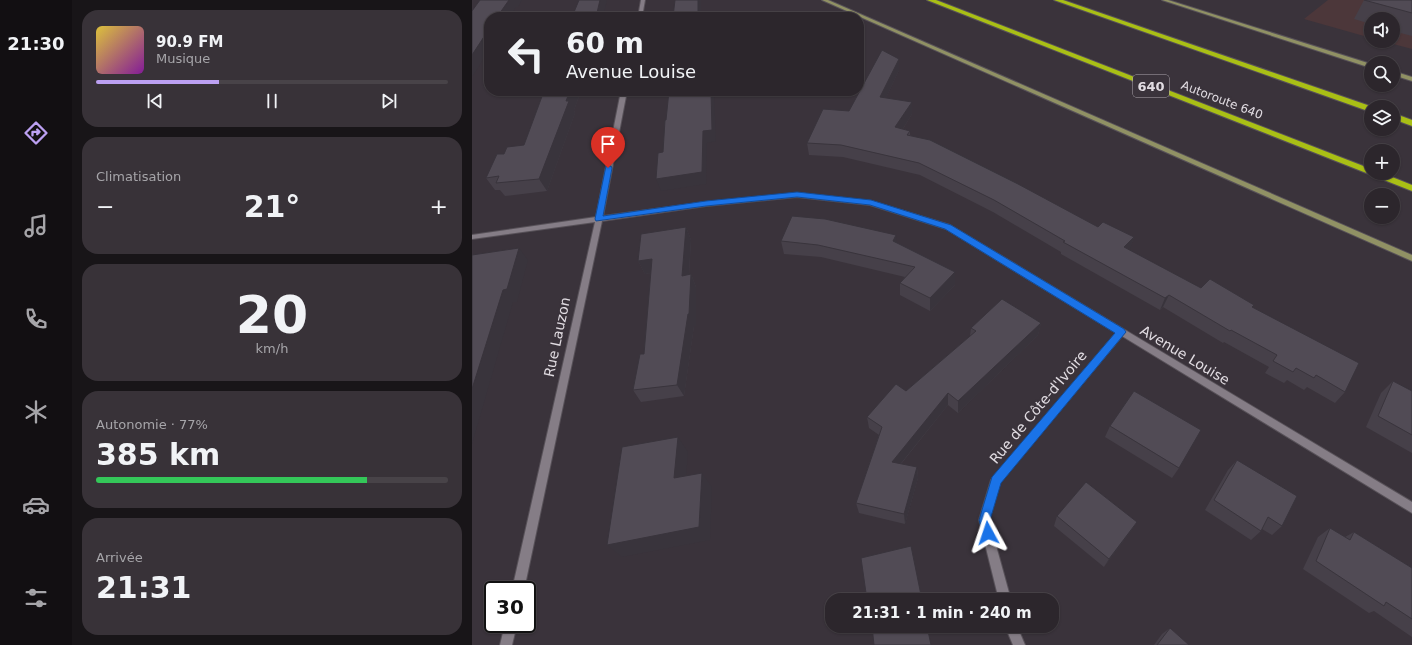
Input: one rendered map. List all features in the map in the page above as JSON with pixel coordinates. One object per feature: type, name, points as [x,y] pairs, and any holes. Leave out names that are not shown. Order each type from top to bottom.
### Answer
[{"type":"highway","name":"Autoroute 640","points":[[930,0],[1364,169]]},
{"type":"highway","points":[[1057,0],[1364,106]]},
{"type":"highway","points":[[1400,119],[1412,123]]},
{"type":"highway","name":"Autoroute 640","points":[[1392,180],[1412,188]]},
{"type":"main road","points":[[824,0],[851,12]]},
{"type":"main road","points":[[1164,0],[1364,64]]},
{"type":"main road","points":[[864,18],[1412,258]]},
{"type":"main road","points":[[1400,75],[1412,79]]},
{"type":"street","points":[[641,12],[643,0]]},
{"type":"street","name":"Rue Lauzon","points":[[520,581],[589,258],[599,219],[623,96]]},
{"type":"street","name":"Avenue Louise","points":[[472,237],[706,204],[797,195],[871,203],[948,227],[1412,508]]},
{"type":"street","name":"Rue de Côte-d'Ivoire","points":[[1003,593],[984,520],[996,480],[1121,332]]},
{"type":"street","points":[[506,645],[509,633]]},
{"type":"street","points":[[1014,633],[1019,645]]},
{"type":"shaded area","points":[[1328,0],[1412,0],[1412,49],[1400,46],[1400,12],[1364,12],[1364,36],[1304,19]]},
{"type":"building","points":[[480,0],[509,0],[501,12],[484,12],[484,37],[472,55],[472,11]]},
{"type":"building","points":[[579,0],[600,0],[597,12],[574,12]]},
{"type":"building","points":[[675,0],[698,0],[698,12],[674,12]]},
{"type":"building","points":[[1364,0],[1412,0],[1412,13]]},
{"type":"building","points":[[882,50],[899,59],[880,97],[912,102],[895,127],[910,131],[907,135],[930,140],[1018,184],[1098,227],[1103,222],[1134,237],[1124,247],[1201,288],[1210,279],[1254,305],[1252,307],[1359,363],[1345,392],[1316,375],[1314,378],[1296,368],[1293,372],[1273,361],[1277,355],[1231,330],[1230,331],[1169,295],[1165,298],[1063,242],[1065,241],[994,200],[919,163],[841,145],[807,143],[823,109],[849,111],[857,96],[864,96],[864,83]]},
{"type":"building","points":[[542,96],[568,96],[566,101],[569,101],[539,179],[496,183],[499,176],[486,178],[497,154],[504,154],[507,147],[524,145]]},
{"type":"building","points":[[668,96],[711,96],[712,130],[703,131],[702,172],[656,179],[658,153],[663,152]]},
{"type":"building","points":[[792,216],[825,219],[896,235],[893,241],[955,272],[930,298],[900,283],[915,267],[818,245],[781,241]]},
{"type":"building","points":[[686,227],[682,276],[691,274],[689,314],[677,385],[633,390],[640,354],[644,354],[652,259],[638,261],[641,234]]},
{"type":"building","points":[[519,248],[507,289],[503,290],[472,389],[472,255]]},
{"type":"building","points":[[1002,299],[1041,323],[958,401],[948,393],[892,462],[917,467],[904,514],[856,503],[882,427],[867,417],[896,384],[906,391],[976,331],[971,328]]},
{"type":"building","points":[[1393,381],[1412,391],[1412,435],[1378,416]]},
{"type":"building","points":[[1134,391],[1201,430],[1179,468],[1110,426]]},
{"type":"building","points":[[678,437],[674,478],[702,473],[699,527],[607,545],[622,447]]},
{"type":"building","points":[[1237,460],[1297,496],[1282,526],[1268,517],[1261,531],[1214,500]]},
{"type":"building","points":[[1086,482],[1137,522],[1109,559],[1057,516]]},
{"type":"building","points":[[1330,528],[1350,540],[1354,532],[1412,568],[1412,619],[1386,602],[1384,606],[1316,561]]},
{"type":"building","points":[[911,546],[921,593],[866,593],[861,558]]},
{"type":"building","points":[[1170,628],[1189,645],[1157,645]]},
{"type":"building","points":[[873,633],[928,633],[931,645],[874,645]]},
{"type":"route","points":[[608,168],[599,219],[706,204],[797,195],[871,203],[948,227],[1121,332],[996,480],[984,520],[988,533]]}]
